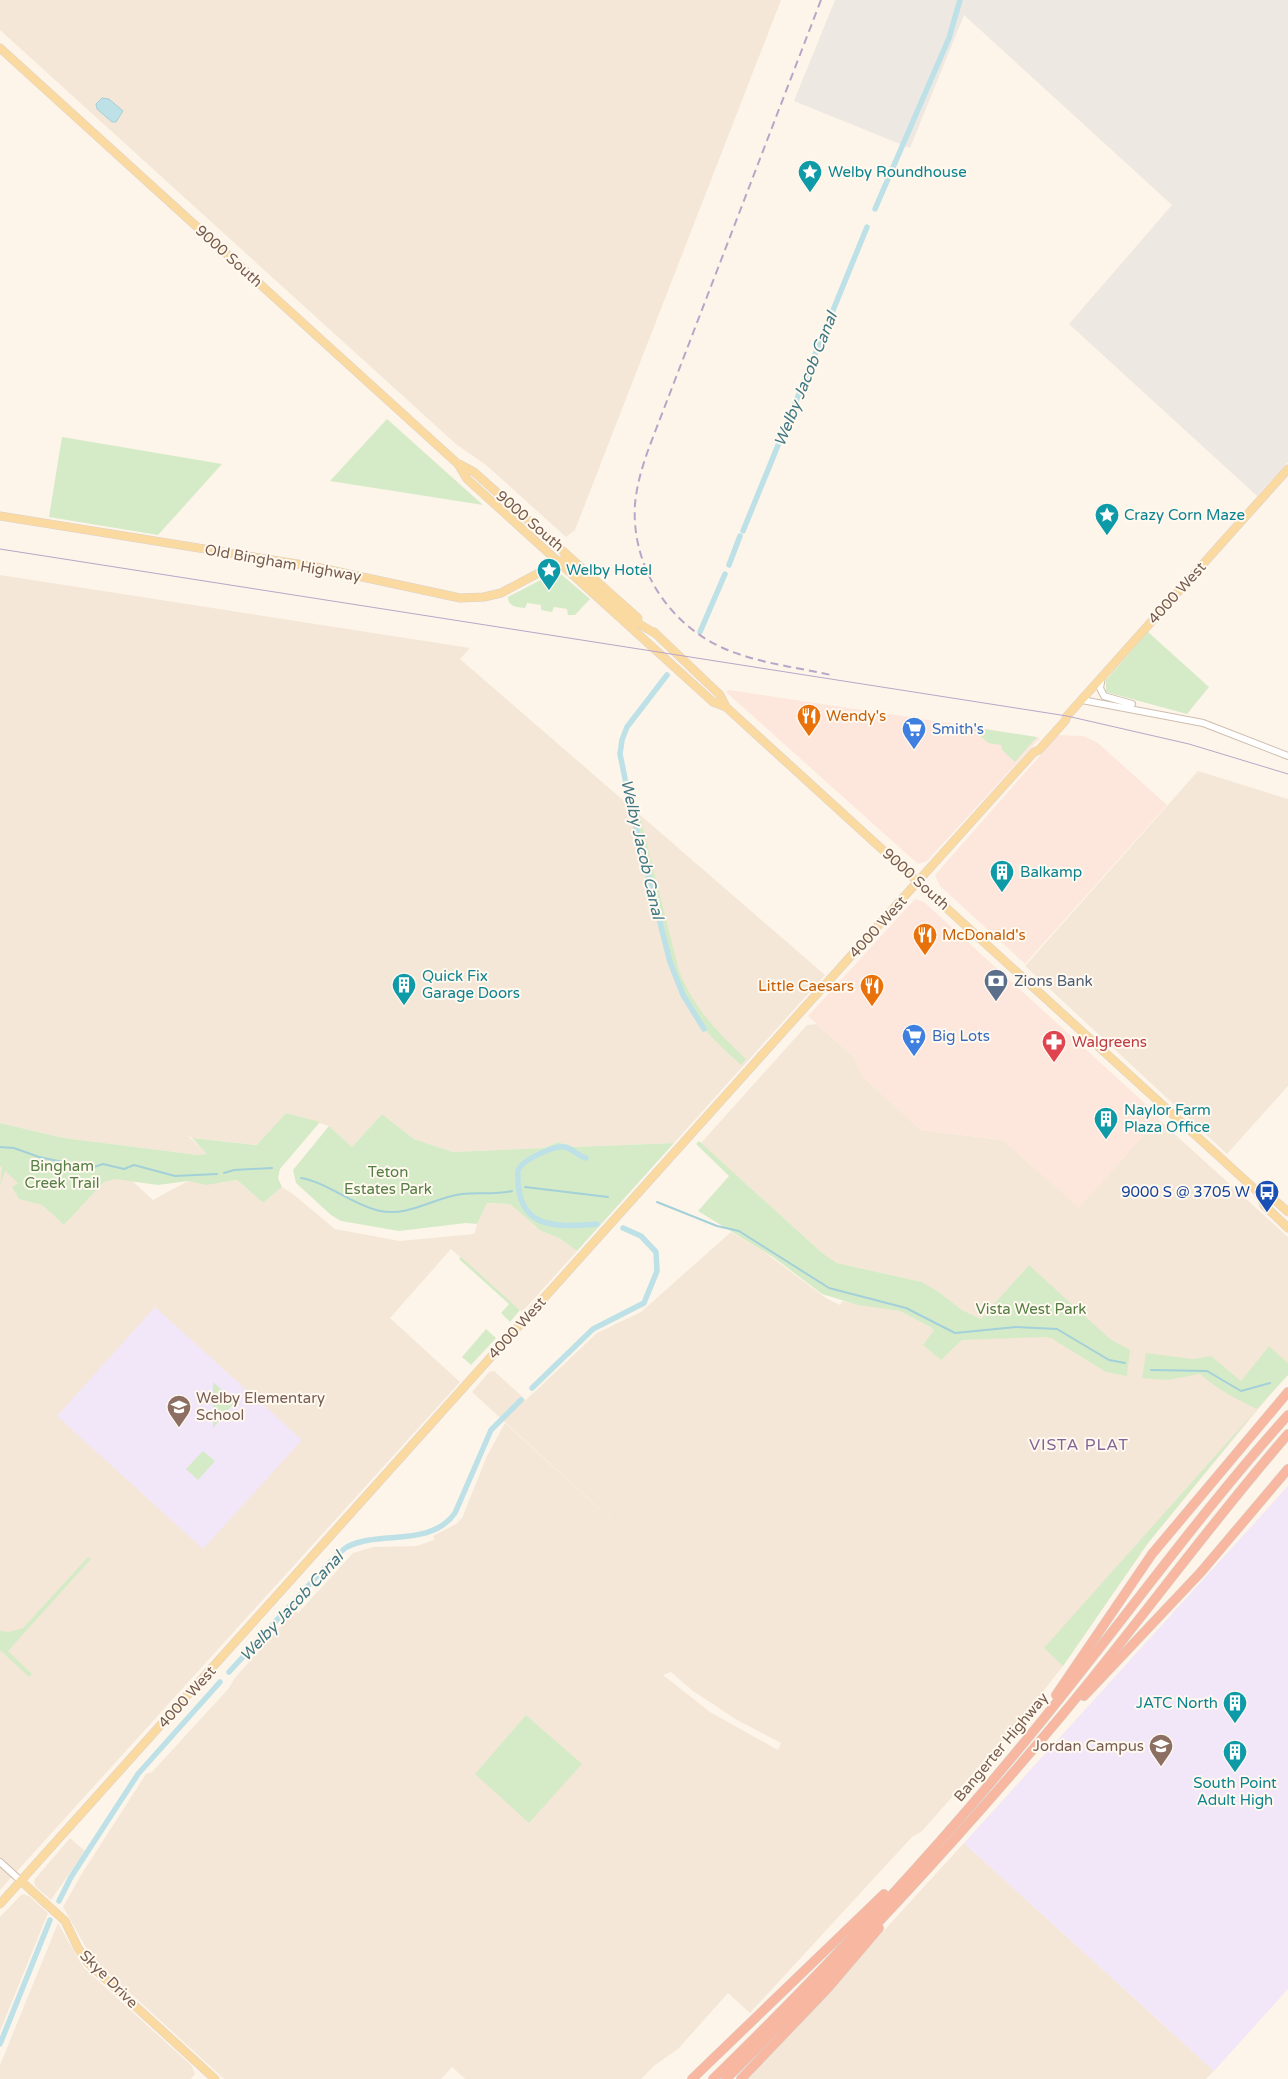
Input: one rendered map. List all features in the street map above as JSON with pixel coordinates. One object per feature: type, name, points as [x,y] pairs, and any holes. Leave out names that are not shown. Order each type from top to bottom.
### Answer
[{"type":"highway","points":[[1015,1753],[1137,1574],[1288,1392]]},
{"type":"highway","name":"Bangerter Highway","points":[[713,2079],[816,1976],[1015,1753],[1195,1525],[1288,1415]]},
{"type":"highway","name":"Bangerter Highway","points":[[726,2079],[795,2010],[929,1866],[1024,1760],[1093,1677],[1212,1524],[1288,1434]]},
{"type":"highway","points":[[1024,1760],[1201,1572],[1288,1470]]},
{"type":"highway","points":[[692,2079],[924,1856]]},
{"type":"highway","points":[[741,2079],[833,1982],[929,1866]]},
{"type":"main road","name":"9000 South","points":[[0,48],[458,464],[474,472],[656,634],[720,695],[726,707]]},
{"type":"main road","name":"9000 South","points":[[458,464],[467,479],[713,702],[726,707],[1259,1193],[1271,1197],[1288,1212]]},
{"type":"main road","name":"4000 West","points":[[0,1904],[1034,752],[1039,750],[1067,716],[1288,469]]},
{"type":"main road","name":"Old Bingham Highway","points":[[0,516],[316,567],[460,598],[484,597],[501,593],[558,562]]},
{"type":"main road","points":[[558,562],[566,561],[619,609],[656,634]]},
{"type":"main road","name":"9000 South","points":[[1259,1193],[1264,1205],[1288,1228]]},
{"type":"main road","name":"Skye Drive","points":[[21,1881],[64,1921],[88,1963],[215,2079]]},
{"type":"street","points":[[1102,677],[1100,688],[1104,696],[1147,710]]},
{"type":"street","points":[[1082,700],[1147,710],[1207,724],[1288,756]]},
{"type":"street","name":"Skye Drive","points":[[0,1862],[21,1881]]},
{"type":"shaded area","points":[[0,0],[781,0],[575,530],[566,537],[486,465],[457,445],[0,30]]},
{"type":"shaded area","points":[[835,0],[1288,0],[1288,462],[1257,496],[1069,324],[1172,205],[964,15],[910,148],[794,101]]},
{"type":"shaded area","points":[[0,575],[470,648],[460,659],[825,975],[674,1143],[572,1147],[558,1142],[544,1148],[453,1152],[414,1139],[382,1114],[352,1147],[329,1126],[286,1113],[258,1145],[192,1138],[187,1135],[208,1154],[199,1155],[64,1138],[0,1123]]},
{"type":"shaded area","points":[[729,690],[1040,738],[927,861],[918,864],[726,692]]},
{"type":"shaded area","points":[[1058,735],[1083,736],[1098,743],[1167,805],[1025,964],[940,886],[935,875]]},
{"type":"shaded area","points":[[1198,771],[1288,799],[1288,1086],[1227,1154],[1025,966]]},
{"type":"shaded area","points":[[915,899],[924,902],[1160,1117],[1079,1208],[1003,1140],[921,1130],[862,1076],[855,1058],[808,1016]]},
{"type":"shaded area","points":[[817,1024],[855,1058],[862,1076],[921,1130],[1003,1140],[1079,1207],[1158,1119],[1288,1237],[1288,1373],[1148,1543],[1063,1666],[1023,1717],[922,1831],[912,1837],[750,2013],[728,1993],[678,2049],[655,2065],[641,2079],[465,2079],[452,2067],[441,2079],[224,2079],[92,1958],[63,1907],[81,1875],[146,1774],[152,1772],[229,1688],[234,1679],[295,1610],[298,1613],[353,1553],[373,1547],[417,1546],[434,1540],[433,1536],[456,1524],[462,1518],[487,1456],[505,1423],[658,1562],[472,1392],[489,1372],[494,1371],[526,1400],[597,1333],[641,1312],[731,1232],[763,1251],[826,1298],[840,1305],[842,1301],[900,1311],[934,1329],[947,1353],[981,1319],[962,1310],[922,1282],[837,1263],[821,1252],[701,1143],[807,1025]],"holes":[[[671,1672],[693,1691],[737,1720],[781,1743],[778,1750],[710,1712],[663,1675]]]},
{"type":"shaded area","points":[[0,1166],[64,1225],[110,1175],[129,1178],[153,1200],[188,1181],[220,1183],[237,1180],[263,1203],[282,1187],[335,1229],[400,1241],[474,1234],[484,1203],[510,1204],[541,1231],[559,1238],[577,1251],[522,1312],[451,1249],[390,1318],[460,1382],[0,1890]]},
{"type":"shaded area","name":"Welby Elementary School","points":[[155,1307],[302,1440],[203,1549],[57,1416]]},
{"type":"shaded area","name":"Jordan Campus","points":[[1288,1486],[1288,1989],[1214,2071],[964,1843]]},
{"type":"shaded area","points":[[70,1838],[85,1851],[51,1900],[35,1886],[34,1880]]},
{"type":"shaded area","points":[[964,1843],[1214,2071],[1206,2079],[748,2079]]},
{"type":"shaded area","points":[[22,1894],[29,1896],[48,1913],[0,2031],[0,1917]]},
{"type":"shaded area","points":[[58,1923],[83,1967],[192,2066],[195,2074],[191,2079],[0,2079],[0,2065]]},
{"type":"green space","points":[[387,419],[483,505],[330,481]]},
{"type":"green space","points":[[62,437],[222,464],[158,535],[49,517]]},
{"type":"green space","points":[[552,574],[562,575],[590,599],[575,615],[568,615],[567,609],[554,607],[552,612],[541,610],[541,605],[527,603],[525,608],[514,606],[508,600],[508,597]]},
{"type":"green space","points":[[1148,632],[1209,687],[1187,714],[1106,692],[1106,680]]},
{"type":"green space","points":[[957,725],[1037,737],[1015,762],[1002,750],[1001,745],[988,743],[974,730],[970,733]]},
{"type":"green space","points":[[629,805],[639,813],[679,971],[692,997],[707,1019],[746,1059],[741,1065],[700,1024],[672,974]]},
{"type":"green space","name":"Bingham Creek Trail","points":[[286,1113],[320,1122],[280,1169],[278,1178],[282,1187],[263,1203],[237,1180],[206,1185],[188,1181],[158,1185],[115,1179],[104,1182],[64,1225],[42,1205],[19,1199],[12,1187],[18,1183],[5,1171],[0,1186],[2,1168],[0,1166],[0,1123],[64,1138],[199,1155],[207,1154],[192,1138],[257,1145]]},
{"type":"green space","name":"Teton Estates Park","points":[[382,1114],[414,1139],[453,1152],[544,1148],[558,1142],[572,1147],[674,1143],[577,1251],[559,1238],[541,1231],[510,1204],[487,1203],[477,1224],[466,1223],[399,1231],[341,1221],[331,1215],[296,1183],[293,1170],[329,1126],[352,1147]]},
{"type":"green space","name":"Vista West Park","points":[[699,1141],[821,1252],[837,1263],[922,1282],[962,1310],[981,1319],[1029,1265],[1110,1339],[1130,1350],[1127,1376],[1106,1372],[1051,1338],[1044,1337],[962,1340],[941,1360],[923,1345],[934,1330],[930,1327],[900,1311],[858,1305],[822,1294],[773,1257],[698,1211],[729,1176],[696,1144]]},
{"type":"green space","points":[[461,1257],[520,1310],[510,1322],[501,1313],[509,1304],[459,1259]]},
{"type":"green space","points":[[486,1329],[496,1338],[471,1365],[462,1357]]},
{"type":"green space","points":[[1269,1346],[1288,1363],[1288,1375],[1257,1409],[1227,1394],[1200,1374],[1167,1380],[1142,1378],[1146,1353],[1193,1359],[1211,1356],[1241,1381]]},
{"type":"green space","points":[[213,1382],[235,1402],[213,1428]]},
{"type":"green space","points":[[1257,1409],[1148,1543],[1063,1666],[1044,1648]]},
{"type":"green space","points":[[203,1451],[215,1461],[198,1480],[186,1469]]},
{"type":"green space","points":[[88,1557],[91,1559],[8,1651],[32,1674],[29,1677],[0,1650],[0,1631],[9,1632],[23,1628]]},
{"type":"green space","points":[[526,1715],[582,1764],[529,1823],[475,1774]]},
{"type":"water","points":[[102,98],[109,99],[123,111],[116,122],[112,122],[97,109],[96,104]]},
{"type":"waterway","name":"Welby Jacob Canal","points":[[875,209],[949,38],[960,0]]},
{"type":"waterway","name":"Welby Jacob Canal","points":[[743,531],[867,227]]},
{"type":"waterway","name":"Welby Jacob Canal","points":[[729,565],[740,536]]},
{"type":"waterway","name":"Welby Jacob Canal","points":[[700,632],[725,574]]},
{"type":"waterway","name":"Welby Jacob Canal","points":[[667,675],[627,727],[622,740],[620,754],[631,808],[670,962],[683,995],[704,1029]]},
{"type":"waterway","points":[[0,1147],[14,1148],[39,1157],[91,1168],[103,1164],[124,1169],[134,1165],[175,1176],[217,1174]]},
{"type":"waterway","name":"Welby Jacob Canal","points":[[586,1158],[565,1147],[554,1148],[539,1154],[520,1167],[518,1171],[519,1190],[523,1204],[530,1214],[540,1220],[551,1224],[565,1225],[597,1224]]},
{"type":"waterway","points":[[224,1173],[234,1170],[272,1168]]},
{"type":"waterway","points":[[301,1178],[321,1184],[370,1208],[391,1212],[412,1209],[462,1194],[512,1191]]},
{"type":"waterway","points":[[525,1187],[608,1197]]},
{"type":"waterway","points":[[657,1202],[717,1226],[739,1231],[829,1288],[906,1308],[955,1333],[1016,1327],[1057,1329],[1109,1360],[1125,1363]]},
{"type":"waterway","name":"Welby Jacob Canal","points":[[532,1388],[593,1329],[644,1303],[657,1271],[656,1252],[641,1236],[623,1228]]},
{"type":"waterway","points":[[1151,1370],[1207,1371],[1241,1391],[1270,1383]]},
{"type":"waterway","name":"Welby Jacob Canal","points":[[229,1672],[345,1548],[374,1539],[418,1535],[432,1531],[444,1524],[455,1513],[491,1430],[521,1400]]},
{"type":"waterway","name":"Welby Jacob Canal","points":[[59,1901],[71,1877],[138,1774],[220,1682]]},
{"type":"waterway","name":"Welby Jacob Canal","points":[[0,2044],[50,1920]]},
{"type":"tram line","points":[[0,549],[1067,716],[1189,744],[1288,774]]},
{"type":"railway","points":[[821,0],[650,445],[637,489],[635,527],[639,549],[646,570],[656,590],[669,608],[685,624],[703,637],[736,653],[763,661],[831,675]]},
{"type":"place","name":"Welby Roundhouse","points":[[810,193]]},
{"type":"place","name":"Crazy Corn Maze","points":[[1107,536]]},
{"type":"place","name":"Welby Hotel","points":[[549,591]]},
{"type":"place","name":"Wendy's","points":[[809,737]]},
{"type":"place","name":"Smith's","points":[[914,750]]},
{"type":"place","name":"Balkamp","points":[[1002,893]]},
{"type":"place","name":"McDonald's","points":[[925,956]]},
{"type":"place","name":"Zions Bank","points":[[996,1002]]},
{"type":"place","name":"Quick Fix Garage Doors","points":[[404,1006]]},
{"type":"place","name":"Little Caesars","points":[[872,1007]]},
{"type":"place","name":"Big Lots","points":[[914,1057]]},
{"type":"place","name":"Walgreens","points":[[1054,1063]]},
{"type":"place","name":"Naylor Farm Plaza Office","points":[[1106,1140]]},
{"type":"place","name":"9000 S @ 3705 W","points":[[1267,1213]]},
{"type":"place","name":"Welby Elementary School","points":[[179,1428]]},
{"type":"place","name":"JATC North","points":[[1235,1724]]},
{"type":"place","name":"Jordan Campus","points":[[1161,1767]]},
{"type":"place","name":"South Point Adult High","points":[[1235,1773]]},
{"type":"district","name":"VISTA PLAT","points":[[1079,1444]]}]
